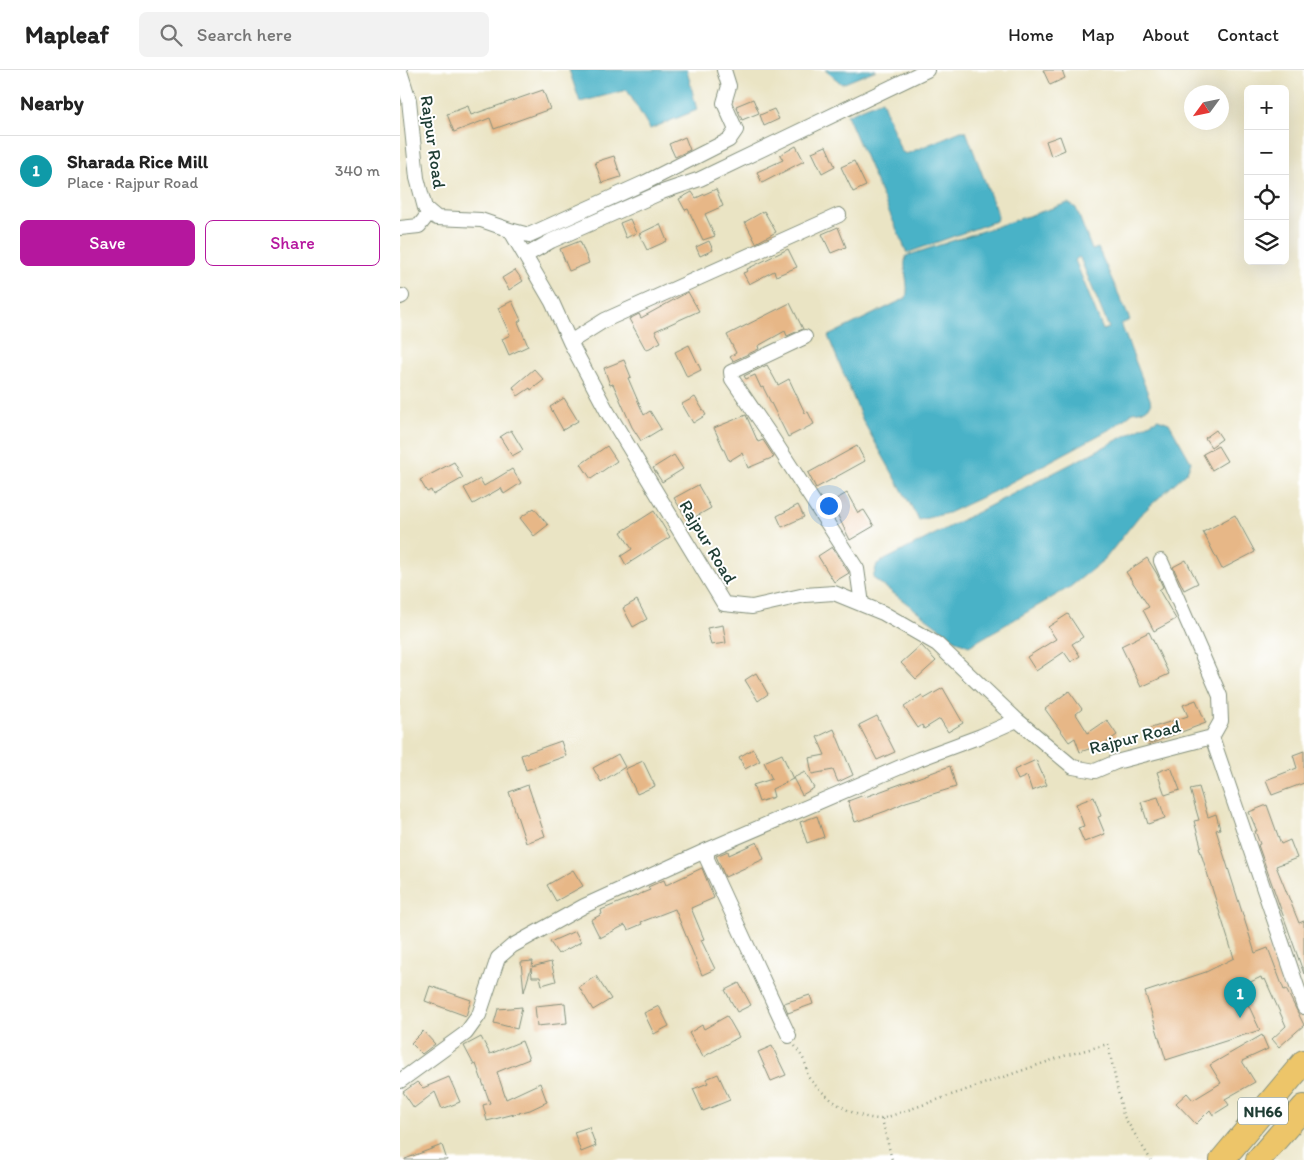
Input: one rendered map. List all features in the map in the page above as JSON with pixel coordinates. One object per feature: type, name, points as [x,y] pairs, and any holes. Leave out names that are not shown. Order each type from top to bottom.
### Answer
[{"type":"highway","name":"NH66","points":[[1222,1160],[1304,1062]]},
{"type":"highway","name":"NH66","points":[[1258,1160],[1304,1107]]},
{"type":"street","points":[[500,227],[528,235],[695,159],[729,140],[736,130],[724,103],[729,86],[724,70]]},
{"type":"street","points":[[525,256],[551,241],[662,192],[700,179],[927,70]]},
{"type":"street","name":"Rajpur Road","points":[[400,71],[410,100],[417,178],[425,208],[437,218],[481,220],[510,230],[552,302],[570,342],[607,411],[724,604],[752,607],[805,595],[834,593],[883,612],[937,644],[1017,720],[1073,767],[1095,771],[1116,762],[1212,737]]},
{"type":"street","points":[[400,228],[420,226],[430,212]]},
{"type":"street","points":[[570,342],[605,320],[840,216]]},
{"type":"street","points":[[805,337],[731,372],[732,379],[857,569],[862,604]]},
{"type":"street","points":[[1161,561],[1220,696],[1221,721],[1212,737],[1304,1007]]},
{"type":"street","points":[[400,1081],[466,1033],[479,1015],[498,958],[512,946],[584,906],[707,850],[910,762],[1017,720]]},
{"type":"street","points":[[707,850],[707,859],[789,1036]]},
{"type":"path","points":[[789,1036],[806,1063],[808,1076],[834,1102],[849,1112],[858,1113],[870,1119],[882,1119],[1064,1056],[1108,1044],[1123,1115],[1151,1160]]},
{"type":"path","points":[[882,1119],[892,1160]]},
{"type":"water","points":[[569,70],[687,70],[697,110],[650,129],[627,90],[580,102]]},
{"type":"water","points":[[825,70],[876,70],[842,84]]},
{"type":"water","points":[[882,100],[901,151],[906,154],[961,131],[966,131],[998,216],[996,221],[907,253],[847,115]]},
{"type":"water","points":[[1068,203],[1076,208],[1092,250],[1098,248],[1130,320],[1121,324],[1151,405],[1145,410],[1133,412],[1114,427],[993,492],[948,513],[919,520],[863,421],[828,336],[906,298],[906,256]],"holes":[[[1080,258],[1109,328],[1103,330],[1075,260]]]},
{"type":"water","points":[[1158,419],[1169,423],[1191,462],[1187,472],[1139,516],[1105,559],[1070,587],[969,646],[957,641],[873,578],[877,564]]},
{"type":"building","points":[[1043,70],[1062,70],[1065,78],[1050,85]]},
{"type":"building","points":[[543,90],[550,109],[494,129],[490,118],[454,132],[447,114],[468,106],[471,115]]},
{"type":"building","points":[[753,99],[759,113],[742,120],[736,106]]},
{"type":"building","points":[[774,109],[779,119],[764,126],[760,115]]},
{"type":"building","points":[[1060,136],[1065,150],[1051,156],[1046,141]]},
{"type":"building","points":[[685,137],[690,150],[675,157],[669,144]]},
{"type":"building","points":[[796,146],[804,161],[762,183],[757,172],[783,160],[780,155]]},
{"type":"building","points":[[826,146],[835,166],[822,173],[812,152]]},
{"type":"building","points":[[614,156],[621,177],[602,183],[595,162]]},
{"type":"building","points":[[854,161],[866,186],[853,192],[841,167]]},
{"type":"building","points":[[716,189],[723,206],[705,214],[715,236],[703,240],[688,209],[685,210],[679,199],[692,192],[696,198]]},
{"type":"building","points":[[764,211],[776,232],[756,243],[745,222]]},
{"type":"building","points":[[630,219],[636,233],[626,238],[620,223]]},
{"type":"building","points":[[660,224],[667,241],[647,250],[639,234]]},
{"type":"building","points":[[838,227],[846,247],[831,253],[822,234]]},
{"type":"building","points":[[580,241],[589,263],[569,271],[560,249]]},
{"type":"building","points":[[709,241],[713,250],[700,256],[696,247]]},
{"type":"building","points":[[788,249],[797,267],[776,276],[774,271],[749,284],[743,273],[748,271],[747,269]]},
{"type":"building","points":[[515,270],[523,281],[509,290],[502,278]]},
{"type":"building","points":[[688,292],[699,311],[655,331],[661,342],[646,350],[629,319],[639,314],[641,318]]},
{"type":"building","points":[[512,301],[521,320],[518,322],[528,346],[509,355],[502,339],[510,335],[498,308]]},
{"type":"building","points":[[790,303],[803,329],[787,336],[785,331],[758,346],[759,349],[733,361],[730,357],[736,353],[727,335]]},
{"type":"building","points":[[689,345],[701,370],[687,377],[675,352]]},
{"type":"building","points":[[624,360],[631,377],[628,378],[644,415],[650,411],[661,429],[641,441],[632,427],[613,384],[610,385],[604,368]]},
{"type":"building","points":[[767,365],[778,385],[789,379],[805,413],[808,412],[814,424],[788,437],[755,375],[746,379],[744,376]]},
{"type":"building","points":[[534,369],[544,380],[531,390],[530,388],[518,396],[513,387]]},
{"type":"building","points":[[695,397],[706,415],[693,423],[682,404]]},
{"type":"building","points":[[564,398],[578,421],[563,430],[550,407]]},
{"type":"building","points":[[746,415],[758,442],[763,440],[774,457],[748,468],[742,453],[729,461],[714,428]]},
{"type":"building","points":[[511,430],[523,450],[512,456],[500,437]]},
{"type":"building","points":[[1216,430],[1222,439],[1211,447],[1205,438]]},
{"type":"building","points":[[607,446],[617,461],[591,479],[581,464]]},
{"type":"building","points":[[857,446],[865,461],[816,488],[808,473]]},
{"type":"building","points":[[1218,446],[1227,461],[1212,470],[1203,454]]},
{"type":"building","points":[[674,455],[683,469],[662,482],[653,468]]},
{"type":"building","points":[[454,462],[463,478],[433,495],[431,490],[427,492],[420,480]]},
{"type":"building","points":[[512,469],[521,483],[504,494],[501,488],[473,504],[464,488],[480,479],[484,486]]},
{"type":"building","points":[[698,485],[711,508],[688,521],[674,498]]},
{"type":"building","points":[[847,493],[858,513],[864,510],[874,526],[850,540],[831,502]]},
{"type":"building","points":[[798,505],[804,517],[782,527],[777,516]]},
{"type":"building","points":[[534,508],[548,525],[534,536],[520,518]]},
{"type":"building","points":[[654,511],[670,537],[626,565],[621,556],[632,549],[621,532]]},
{"type":"building","points":[[1235,515],[1255,552],[1222,569],[1203,532]]},
{"type":"building","points":[[832,547],[849,573],[834,582],[818,556]]},
{"type":"building","points":[[1147,558],[1163,587],[1159,590],[1176,619],[1154,631],[1143,610],[1149,607],[1126,572]]},
{"type":"building","points":[[1186,560],[1198,583],[1184,590],[1173,567]]},
{"type":"building","points":[[637,600],[647,619],[633,627],[623,608]]},
{"type":"building","points":[[1068,614],[1083,637],[1072,644],[1080,656],[1071,662],[1064,652],[1036,671],[1027,657],[1056,639],[1048,627]]},
{"type":"building","points":[[723,625],[726,643],[711,645],[707,628]]},
{"type":"building","points":[[1149,632],[1169,674],[1141,687],[1121,646]]},
{"type":"building","points":[[921,645],[936,661],[916,679],[901,663]]},
{"type":"building","points":[[756,673],[768,694],[758,701],[745,680]]},
{"type":"building","points":[[943,688],[963,723],[948,732],[940,719],[924,729],[922,725],[918,728],[904,707],[922,695],[924,699]]},
{"type":"building","points":[[1069,691],[1082,709],[1076,714],[1088,733],[1107,720],[1117,735],[1104,744],[1080,752],[1075,738],[1069,742],[1045,709]]},
{"type":"building","points":[[1196,700],[1206,723],[1149,744],[1145,730],[1188,716],[1183,705]]},
{"type":"building","points":[[877,716],[895,752],[877,760],[859,725]]},
{"type":"building","points":[[834,729],[853,775],[838,782],[833,770],[812,774],[809,758],[825,755],[817,737]]},
{"type":"building","points":[[561,741],[566,756],[526,770],[521,755]]},
{"type":"building","points":[[753,749],[760,761],[745,769],[739,757]]},
{"type":"building","points":[[1304,751],[1304,783],[1272,795],[1266,780],[1297,768],[1293,755]]},
{"type":"building","points":[[618,754],[625,767],[601,782],[593,768]]},
{"type":"building","points":[[782,754],[793,779],[772,789],[774,797],[759,802],[753,785],[772,779],[764,762]]},
{"type":"building","points":[[1036,760],[1047,785],[1032,791],[1027,776],[1018,780],[1014,770]]},
{"type":"building","points":[[643,761],[655,786],[637,794],[625,769]]},
{"type":"building","points":[[950,766],[956,787],[906,802],[855,822],[848,801],[864,795],[865,797]]},
{"type":"building","points":[[1171,767],[1180,790],[1165,795],[1157,772]]},
{"type":"building","points":[[805,772],[814,788],[802,795],[793,778]]},
{"type":"building","points":[[528,785],[545,836],[526,843],[509,792]]},
{"type":"building","points":[[1199,787],[1208,817],[1216,814],[1220,829],[1216,830],[1255,953],[1268,948],[1284,990],[1286,989],[1304,1025],[1279,1047],[1272,1039],[1286,1026],[1265,979],[1262,980],[1261,977],[1240,987],[1260,1030],[1166,1060],[1145,992],[1206,972],[1234,958],[1199,847],[1201,846],[1194,821],[1199,820],[1190,789]]},
{"type":"building","points":[[1094,797],[1101,816],[1098,817],[1105,834],[1084,842],[1078,828],[1084,826],[1076,804]]},
{"type":"building","points":[[1158,797],[1165,818],[1148,824],[1141,802]]},
{"type":"building","points":[[1267,805],[1281,844],[1290,840],[1297,858],[1276,866],[1299,923],[1304,921],[1304,974],[1258,845],[1260,844],[1255,831],[1257,831],[1249,812]]},
{"type":"building","points":[[817,816],[824,837],[807,843],[800,822]]},
{"type":"building","points":[[757,842],[764,859],[725,877],[716,856],[728,851],[729,855]]},
{"type":"building","points":[[702,868],[714,898],[691,908],[704,939],[701,940],[715,969],[702,975],[675,909],[641,922],[642,924],[628,930],[625,925],[600,938],[591,920],[602,914],[601,910],[650,890],[648,887],[664,880],[666,885]]},
{"type":"building","points":[[573,870],[583,886],[556,901],[547,885]]},
{"type":"building","points":[[575,931],[581,942],[558,954],[550,942]]},
{"type":"building","points":[[533,961],[532,967],[551,962],[556,981],[542,985],[540,977],[532,977],[531,968],[524,992],[521,962]]},
{"type":"building","points":[[596,976],[611,999],[593,1010],[579,987]]},
{"type":"building","points":[[739,983],[751,1005],[737,1012],[725,990]]},
{"type":"building","points":[[430,986],[471,1000],[466,1016],[425,1001]]},
{"type":"building","points":[[810,995],[813,1004],[788,1013],[784,1003]]},
{"type":"building","points":[[565,1003],[567,1023],[537,1026],[535,1006]]},
{"type":"building","points":[[659,1006],[669,1026],[654,1034],[644,1013]]},
{"type":"building","points":[[522,1007],[517,1029],[494,1023],[498,1009]]},
{"type":"building","points":[[727,1016],[739,1037],[703,1057],[689,1033],[702,1025],[704,1029]]},
{"type":"building","points":[[423,1031],[435,1044],[422,1054],[411,1043]]},
{"type":"building","points":[[1262,1035],[1268,1049],[1242,1061],[1255,1082],[1225,1099],[1229,1105],[1213,1115],[1210,1110],[1196,1124],[1176,1103],[1187,1093],[1193,1100],[1221,1083],[1210,1065]]},
{"type":"building","points":[[481,1037],[490,1054],[522,1041],[529,1059],[497,1072],[506,1099],[540,1083],[547,1102],[530,1110],[487,1121],[483,1105],[490,1103],[476,1064],[474,1065],[464,1046]]},
{"type":"building","points":[[772,1046],[786,1075],[771,1081],[758,1052]]},
{"type":"building","points":[[718,1074],[730,1100],[703,1111],[693,1089],[708,1083],[706,1079]]},
{"type":"building","points":[[449,1077],[460,1102],[442,1109],[435,1092],[414,1108],[403,1092],[417,1082],[423,1088]]},
{"type":"building","points":[[589,1127],[596,1146],[581,1152],[574,1132]]},
{"type":"building","points":[[442,1145],[447,1160],[405,1160],[405,1159]]},
{"type":"place","name":"Sharada Rice Mill","points":[[1240,1018]]}]
